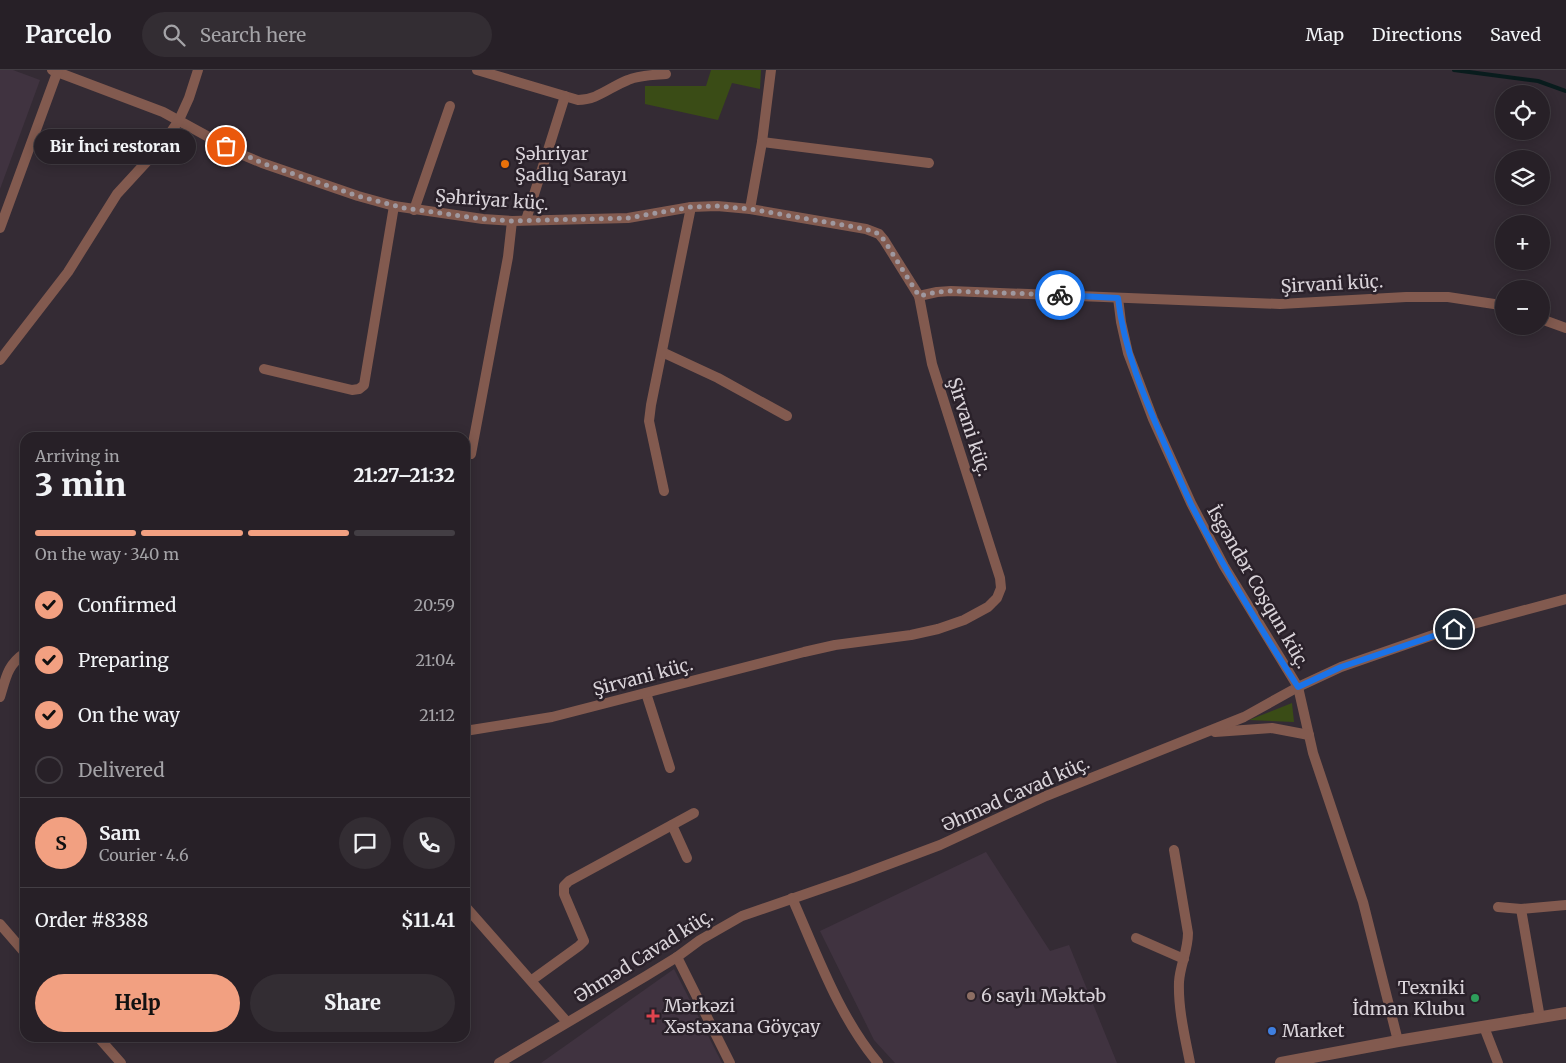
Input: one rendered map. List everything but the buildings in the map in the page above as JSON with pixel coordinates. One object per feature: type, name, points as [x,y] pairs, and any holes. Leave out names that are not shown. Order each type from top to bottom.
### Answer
[{"type":"street","points":[[0,360],[68,272],[118,194],[162,145],[179,120],[189,98],[198,70]]},
{"type":"street","points":[[477,70],[578,100],[588,100],[629,79],[666,74]]},
{"type":"street","points":[[750,209],[762,142],[771,70]]},
{"type":"street","points":[[0,228],[56,71]]},
{"type":"street","name":"Şəhriyar küç.","points":[[56,71],[163,112],[238,153],[262,163],[342,191],[414,210],[512,221],[628,218],[691,207],[717,206],[750,209],[873,231],[884,240],[919,296]]},
{"type":"street","points":[[526,220],[564,96]]},
{"type":"street","points":[[414,210],[450,106]]},
{"type":"street","points":[[762,142],[929,163]]},
{"type":"street","points":[[264,370],[352,390],[359,389],[364,385],[394,206]]},
{"type":"street","points":[[664,491],[649,421],[691,207]]},
{"type":"street","points":[[471,454],[508,257],[512,221]]},
{"type":"street","name":"Şirvani küç.","points":[[470,731],[552,718],[835,645],[938,629],[964,620],[988,608],[997,598],[1001,588],[1000,578],[932,364],[919,296],[951,291],[1280,304],[1406,297],[1448,297],[1495,304]]},
{"type":"street","name":"İsgəndər Coşqun küç.","points":[[1118,298],[1128,353],[1191,504],[1224,566],[1298,687],[1313,753],[1363,902],[1398,1041]]},
{"type":"street","points":[[1550,322],[1566,328]]},
{"type":"street","points":[[662,352],[718,378],[787,416]]},
{"type":"street","name":"Əhməd Cavad küç.","points":[[499,1063],[742,916],[940,845],[1046,796],[1244,716],[1298,687],[1341,667],[1436,634],[1566,599]]},
{"type":"street","points":[[0,697],[10,667],[20,656]]},
{"type":"street","points":[[646,693],[670,768]]},
{"type":"street","points":[[1206,732],[1272,728],[1309,735]]},
{"type":"street","points":[[532,980],[584,941],[564,894],[564,886],[569,880],[694,813]]},
{"type":"street","points":[[672,824],[687,858]]},
{"type":"street","points":[[1174,850],[1188,933],[1188,947],[1180,973],[1179,985],[1182,1019],[1190,1063]]},
{"type":"street","points":[[792,898],[835,994],[853,1027],[878,1063]]},
{"type":"street","points":[[1498,908],[1521,909],[1566,905]]},
{"type":"street","points":[[1521,909],[1540,1018]]},
{"type":"street","points":[[470,912],[567,1022]]},
{"type":"street","points":[[0,924],[20,948]]},
{"type":"street","points":[[1136,938],[1184,959]]},
{"type":"street","points":[[677,957],[730,1063]]},
{"type":"street","points":[[1280,1063],[1398,1041],[1566,1014]]},
{"type":"street","points":[[1484,1027],[1498,1063]]},
{"type":"street","points":[[103,1042],[121,1063]]},
{"type":"shaded area","points":[[0,70],[13,70],[40,80],[0,189]]},
{"type":"shaded area","name":"6 saylı Məktəb","points":[[986,852],[1050,951],[1069,945],[1117,1063],[895,1063],[874,1040],[820,931]]},
{"type":"shaded area","name":"Mərkəzi Xəstəxana Göyçay","points":[[674,969],[722,1063],[541,1063]]},
{"type":"green space","points":[[711,70],[761,70],[760,89],[732,83],[718,120],[645,104],[645,86],[706,86]]},
{"type":"green space","points":[[1292,703],[1294,722],[1249,720]]},
{"type":"waterway","points":[[1454,70],[1538,81],[1566,91]]},
{"type":"way so far","points":[[226,146],[262,163],[358,196],[404,208],[483,219],[512,221],[628,218],[691,207],[717,206],[750,209],[866,229],[879,234],[884,240],[919,296],[951,291],[1060,295]]},
{"type":"place","name":"Bir İnci restoran","points":[[226,146]]},
{"type":"place","name":"Şəhriyar Şadlıq Sarayı","points":[[505,164]]},
{"type":"place","name":"6 saylı Məktəb","points":[[971,996]]},
{"type":"place","name":"Texniki İdman Klubu","points":[[1475,998]]},
{"type":"place","name":"Mərkəzi Xəstəxana Göyçay","points":[[653,1016]]},
{"type":"place","name":"Market","points":[[1272,1031]]},
{"type":"route","points":[[1060,295],[1118,298],[1128,353],[1191,504],[1224,566],[1298,687],[1341,667],[1454,629]]}]
